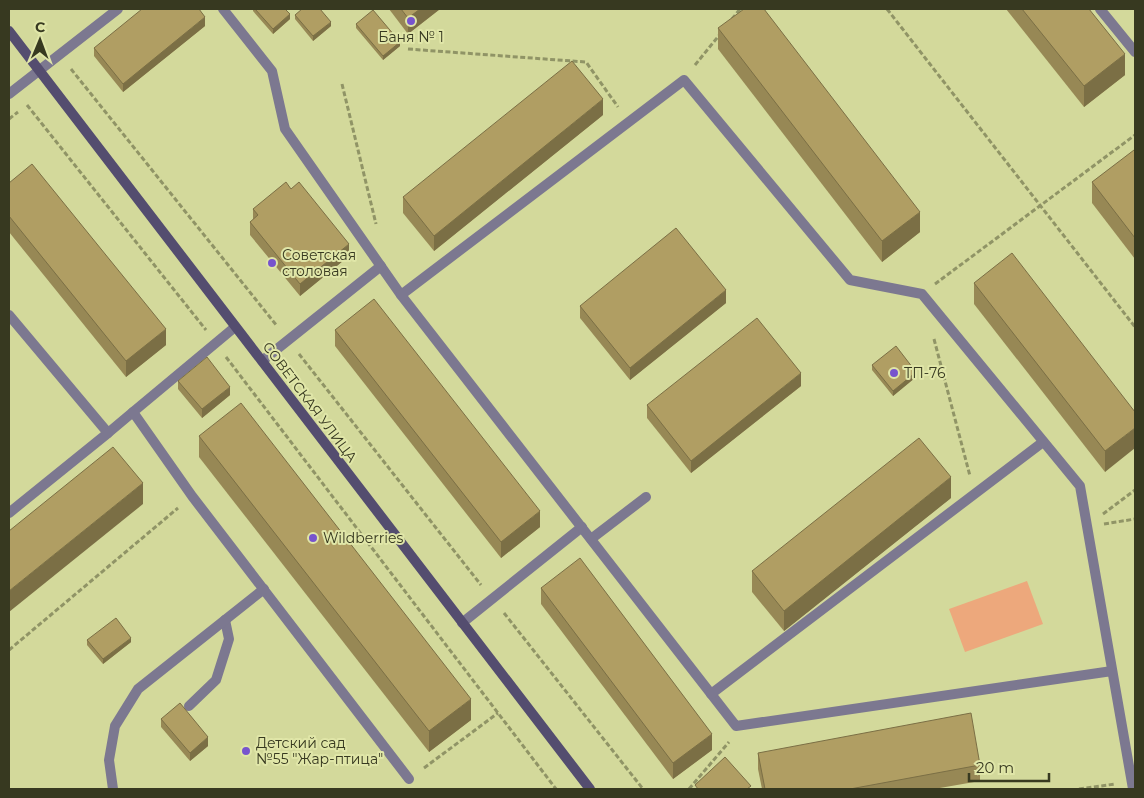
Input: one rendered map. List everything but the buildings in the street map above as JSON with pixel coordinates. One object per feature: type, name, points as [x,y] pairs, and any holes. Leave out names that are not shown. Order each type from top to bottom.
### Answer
[{"type":"main road","name":"СОВЕТСКАЯ УЛИЦА","points":[[9,31],[590,789]]},
{"type":"street","points":[[9,94],[118,9]]},
{"type":"street","points":[[223,9],[272,71],[285,129],[401,295],[736,726],[1112,671]]},
{"type":"street","points":[[1100,9],[1135,52]]},
{"type":"street","points":[[401,295],[684,80],[850,280],[922,294],[1080,486],[1133,785]]},
{"type":"street","points":[[262,361],[381,266]]},
{"type":"street","points":[[9,315],[108,433]]},
{"type":"street","points":[[9,513],[134,412],[215,342],[236,327]]},
{"type":"street","points":[[134,412],[192,496],[409,778]]},
{"type":"street","points":[[711,694],[1043,442]]},
{"type":"street","points":[[591,539],[646,497]]},
{"type":"street","points":[[462,623],[582,527]]},
{"type":"street","points":[[113,789],[109,760],[115,726],[138,689],[264,589]]},
{"type":"street","points":[[188,706],[216,680],[229,639],[225,620]]},
{"type":"path","points":[[729,23],[740,9]]},
{"type":"path","points":[[887,9],[1135,327]]},
{"type":"path","points":[[684,80],[723,30]]},
{"type":"path","points":[[408,49],[586,62],[629,121]]},
{"type":"path","points":[[71,68],[643,789]]},
{"type":"path","points":[[342,84],[376,228]]},
{"type":"path","points":[[28,104],[215,342],[556,789]]},
{"type":"path","points":[[922,294],[1135,135]]},
{"type":"path","points":[[932,332],[974,494]]},
{"type":"path","points":[[1087,527],[1135,490]]},
{"type":"path","points":[[9,650],[192,496]]},
{"type":"path","points":[[1087,527],[1135,519]]},
{"type":"path","points":[[409,778],[498,713]]},
{"type":"path","points":[[689,789],[744,725]]},
{"type":"path","points":[[1079,789],[1133,785]]},
{"type":"shaded area","points":[[1027,581],[1043,624],[965,652],[949,609]]},
{"type":"place","name":"Баня № 1","points":[[411,21]]},
{"type":"place","name":"Советская столовая","points":[[272,263]]},
{"type":"place","name":"ТП-76","points":[[894,373]]},
{"type":"place","name":"Wildberries","points":[[313,538]]},
{"type":"place","name":"Детский сад №55 \"Жар-птица\"","points":[[246,751]]}]
